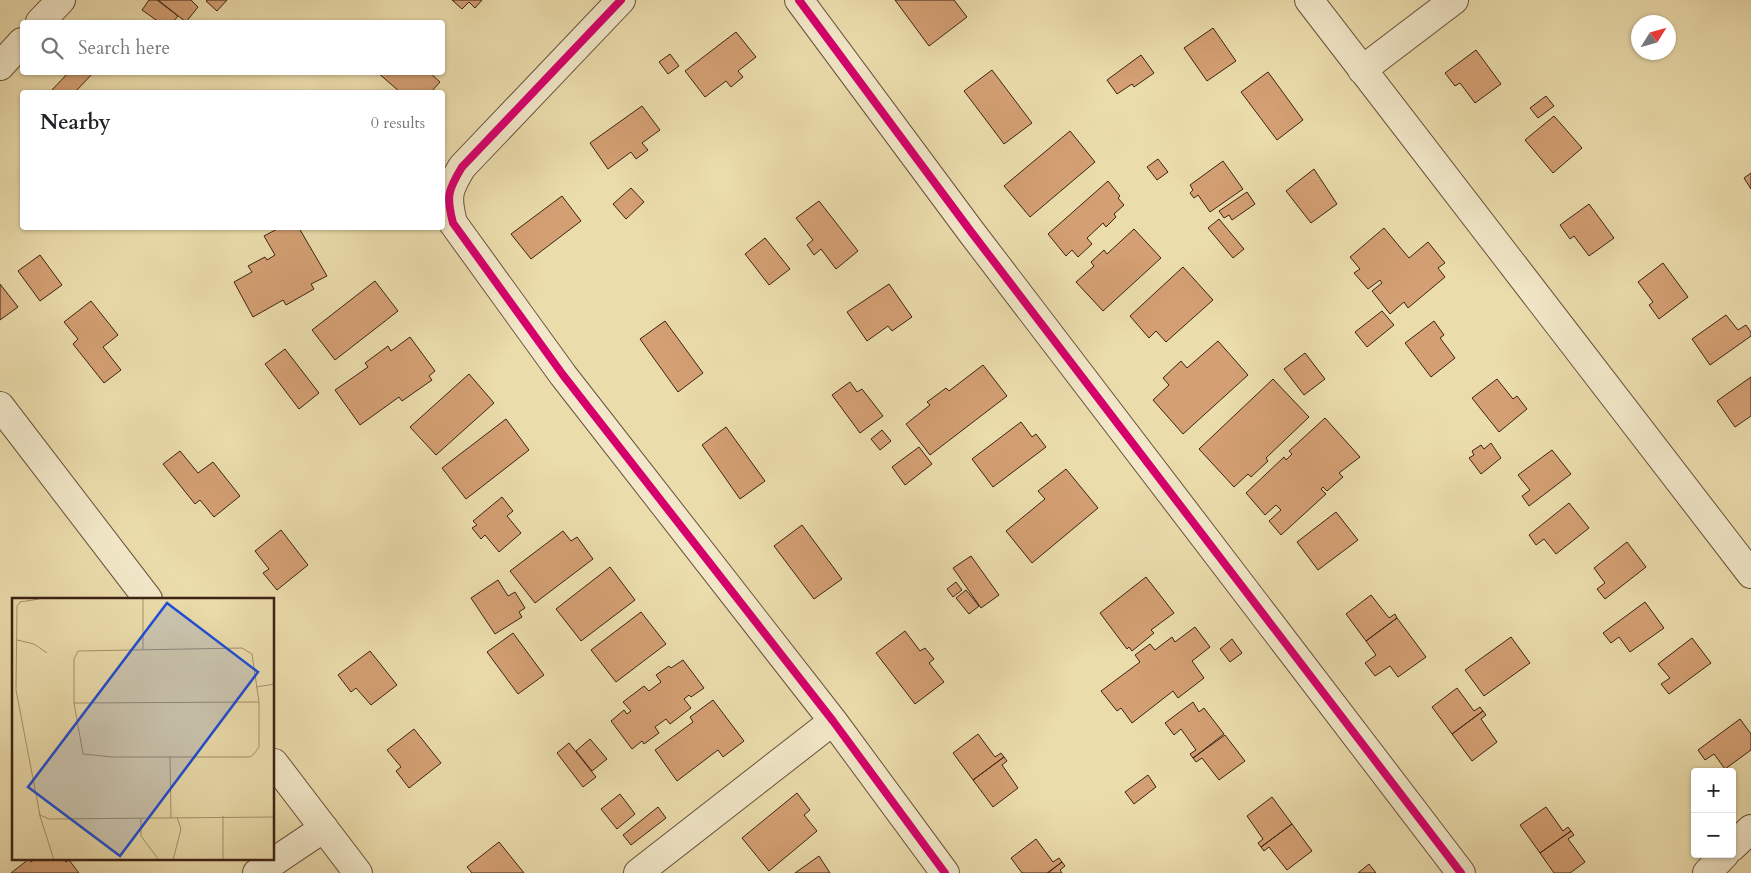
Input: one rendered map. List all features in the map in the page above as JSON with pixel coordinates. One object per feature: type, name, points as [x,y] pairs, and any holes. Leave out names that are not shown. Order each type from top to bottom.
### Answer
[{"type":"street","points":[[42,20],[61,0]]},
{"type":"street","points":[[621,0],[462,166],[452,184],[448,202],[453,223],[563,375],[833,721],[945,873]]},
{"type":"street","points":[[799,0],[972,233],[1461,873]]},
{"type":"street","points":[[1309,0],[1751,574]]},
{"type":"street","points":[[1362,70],[1454,0]]},
{"type":"street","points":[[0,66],[20,44]]},
{"type":"street","points":[[0,406],[147,598]]},
{"type":"street","points":[[638,873],[833,721]]},
{"type":"street","points":[[275,764],[358,873]]},
{"type":"street","points":[[257,873],[324,828]]},
{"type":"street","points":[[1736,844],[1751,829]]},
{"type":"street","points":[[1707,873],[1721,858]]},
{"type":"building","points":[[149,0],[157,0],[178,16],[175,20],[156,20],[142,10]]},
{"type":"building","points":[[158,0],[191,0],[198,7],[188,20],[183,20]]},
{"type":"building","points":[[227,0],[217,11],[206,1]]},
{"type":"building","points":[[452,0],[482,0],[475,8],[469,2],[462,9]]},
{"type":"building","points":[[895,0],[954,0],[967,17],[929,46]]},
{"type":"building","points":[[1213,28],[1236,61],[1207,81],[1184,48]]},
{"type":"building","points":[[736,32],[756,57],[738,71],[743,77],[731,87],[726,81],[705,97],[685,71]]},
{"type":"building","points":[[1476,50],[1501,84],[1475,103],[1460,83],[1455,86],[1445,73]]},
{"type":"building","points":[[670,54],[679,66],[668,74],[659,62]]},
{"type":"building","points":[[1141,55],[1154,73],[1134,87],[1132,84],[1117,94],[1107,80]]},
{"type":"building","points":[[992,70],[1032,123],[1004,144],[964,91]]},
{"type":"building","points":[[1268,72],[1303,120],[1277,140],[1241,92]]},
{"type":"building","points":[[66,75],[91,75],[77,90],[52,90]]},
{"type":"building","points":[[380,75],[432,75],[440,82],[433,90],[398,90]]},
{"type":"building","points":[[1546,96],[1554,106],[1538,118],[1530,108]]},
{"type":"building","points":[[642,106],[660,130],[642,143],[648,150],[636,159],[631,152],[608,169],[590,143]]},
{"type":"building","points":[[1554,116],[1582,148],[1553,173],[1525,140]]},
{"type":"building","points":[[1070,131],[1095,162],[1030,217],[1004,186]]},
{"type":"building","points":[[1158,159],[1168,172],[1157,180],[1147,167]]},
{"type":"building","points":[[1223,161],[1243,189],[1210,212],[1198,195],[1194,198],[1190,193],[1193,190],[1190,185]]},
{"type":"building","points":[[1314,169],[1337,204],[1311,223],[1286,191]]},
{"type":"building","points":[[1751,173],[1751,189],[1744,178]]},
{"type":"building","points":[[1108,181],[1120,196],[1118,198],[1124,205],[1114,214],[1116,217],[1106,227],[1103,223],[1087,238],[1092,244],[1078,257],[1072,250],[1066,256],[1048,234]]},
{"type":"building","points":[[631,188],[644,202],[626,219],[613,204]]},
{"type":"building","points":[[1247,192],[1255,204],[1232,220],[1229,215],[1224,218],[1219,211]]},
{"type":"building","points":[[562,196],[581,221],[531,259],[511,234]]},
{"type":"building","points":[[819,201],[858,251],[836,269],[821,249],[814,255],[807,245],[813,240],[796,218]]},
{"type":"building","points":[[1589,204],[1614,238],[1589,256],[1574,236],[1570,239],[1560,225]]},
{"type":"building","points":[[1219,219],[1244,249],[1233,258],[1208,228]]},
{"type":"building","points":[[1384,228],[1409,258],[1428,242],[1445,263],[1438,268],[1445,277],[1408,308],[1404,302],[1390,314],[1372,291],[1382,283],[1380,280],[1368,289],[1354,273],[1360,269],[1350,257]]},
{"type":"building","points":[[1134,229],[1161,258],[1103,311],[1076,282],[1094,266],[1091,262],[1104,250],[1107,254]]},
{"type":"building","points":[[275,230],[300,230],[327,276],[311,284],[314,289],[286,305],[283,300],[253,317],[234,282],[252,272],[248,266],[265,257],[267,260],[275,255],[264,236]]},
{"type":"building","points":[[765,238],[790,269],[769,285],[745,254]]},
{"type":"building","points":[[40,255],[62,285],[40,301],[18,271]]},
{"type":"building","points":[[1663,263],[1688,297],[1659,319],[1649,305],[1653,302],[1638,282]]},
{"type":"building","points":[[1183,267],[1213,300],[1166,342],[1156,331],[1149,338],[1130,316]]},
{"type":"building","points":[[375,281],[398,311],[335,360],[312,330]]},
{"type":"building","points":[[0,284],[18,307],[0,320]]},
{"type":"building","points":[[889,284],[912,317],[892,331],[888,326],[867,341],[847,312]]},
{"type":"building","points":[[91,301],[118,335],[103,347],[121,370],[104,383],[73,344],[78,339],[64,322]]},
{"type":"building","points":[[1382,311],[1394,325],[1367,347],[1355,332]]},
{"type":"building","points":[[1726,315],[1738,330],[1746,325],[1751,332],[1751,336],[1710,365],[1692,339]]},
{"type":"building","points":[[665,321],[703,373],[678,392],[640,339]]},
{"type":"building","points":[[1434,321],[1444,335],[1440,338],[1455,358],[1431,377],[1405,343]]},
{"type":"building","points":[[410,337],[435,371],[429,376],[432,380],[402,401],[399,397],[360,425],[335,390],[368,367],[365,363],[388,346],[391,351]]},
{"type":"building","points":[[1218,341],[1248,375],[1183,434],[1153,400],[1169,385],[1163,378],[1181,361],[1187,368]]},
{"type":"building","points":[[285,349],[319,393],[299,409],[265,364]]},
{"type":"building","points":[[1305,353],[1325,379],[1304,395],[1284,369]]},
{"type":"building","points":[[983,365],[1007,396],[930,455],[906,424],[930,405],[927,402],[946,388],[949,391]]},
{"type":"building","points":[[469,374],[494,403],[436,455],[410,427]]},
{"type":"building","points":[[1751,377],[1751,416],[1735,427],[1717,401]]},
{"type":"building","points":[[1273,379],[1309,417],[1266,458],[1268,461],[1251,477],[1248,474],[1234,487],[1199,449]]},
{"type":"building","points":[[1497,379],[1513,399],[1517,396],[1527,409],[1499,432],[1472,398]]},
{"type":"building","points":[[850,382],[857,392],[862,389],[883,416],[860,433],[832,395]]},
{"type":"building","points":[[1325,418],[1360,457],[1339,473],[1343,477],[1327,491],[1323,487],[1321,489],[1326,494],[1281,535],[1269,521],[1281,510],[1276,505],[1265,515],[1246,493],[1284,457],[1286,460],[1292,454],[1289,451]]},
{"type":"building","points":[[506,419],[529,450],[466,499],[442,468]]},
{"type":"building","points":[[1021,422],[1032,437],[1036,434],[1046,447],[993,487],[972,459]]},
{"type":"building","points":[[726,427],[765,481],[740,499],[702,445]]},
{"type":"building","points":[[882,430],[891,441],[880,450],[871,439]]},
{"type":"building","points":[[1491,443],[1501,458],[1481,474],[1469,458],[1474,455],[1472,451],[1481,445],[1484,449]]},
{"type":"building","points":[[919,447],[932,464],[905,485],[892,467]]},
{"type":"building","points":[[1552,450],[1571,474],[1529,506],[1522,496],[1530,490],[1518,475]]},
{"type":"building","points":[[180,451],[198,473],[213,462],[240,496],[214,517],[200,500],[195,504],[163,464]]},
{"type":"building","points":[[1066,469],[1098,508],[1032,563],[1006,531],[1045,499],[1038,491]]},
{"type":"building","points":[[502,497],[513,511],[507,516],[521,533],[499,552],[485,535],[481,539],[472,528],[477,525],[473,521]]},
{"type":"building","points":[[1569,503],[1589,528],[1556,554],[1544,539],[1536,545],[1529,535]]},
{"type":"building","points":[[1336,512],[1358,540],[1318,570],[1297,542]]},
{"type":"building","points":[[802,525],[842,579],[814,599],[774,546]]},
{"type":"building","points":[[281,530],[308,565],[277,590],[263,573],[269,569],[255,551]]},
{"type":"building","points":[[563,531],[571,541],[577,537],[593,559],[535,603],[510,571]]},
{"type":"building","points":[[1627,542],[1646,567],[1605,599],[1597,589],[1605,583],[1594,568]]},
{"type":"building","points":[[971,556],[999,595],[981,608],[953,568]]},
{"type":"building","points":[[610,567],[635,600],[581,641],[556,609]]},
{"type":"building","points":[[1146,577],[1174,613],[1151,630],[1154,633],[1132,651],[1129,647],[1127,649],[1100,613]]},
{"type":"building","points":[[498,580],[508,596],[515,592],[525,608],[519,612],[522,617],[495,634],[471,598]]},
{"type":"building","points":[[956,582],[962,590],[953,597],[947,589]]},
{"type":"building","points":[[966,590],[979,606],[969,614],[956,598]]},
{"type":"building","points":[[1371,595],[1389,618],[1395,614],[1397,618],[1366,641],[1346,614]]},
{"type":"building","points":[[1645,602],[1664,628],[1630,652],[1619,637],[1611,643],[1603,633]]},
{"type":"building","points":[[641,612],[666,644],[616,682],[591,650]]},
{"type":"building","points":[[1397,618],[1426,657],[1398,677],[1390,666],[1375,676],[1365,663],[1376,655],[1366,641]]},
{"type":"building","points":[[1195,627],[1210,647],[1192,661],[1204,678],[1178,698],[1173,691],[1132,723],[1121,708],[1117,711],[1101,691],[1140,662],[1135,655],[1150,644],[1155,650],[1172,637],[1175,642]]},
{"type":"building","points":[[905,631],[920,651],[925,648],[934,659],[929,663],[944,682],[915,704],[876,653]]},
{"type":"building","points":[[513,633],[544,675],[518,694],[487,652]]},
{"type":"building","points":[[1511,637],[1530,663],[1484,696],[1465,670]]},
{"type":"building","points":[[1692,638],[1711,663],[1669,694],[1661,684],[1670,678],[1658,664]]},
{"type":"building","points":[[1232,639],[1242,653],[1230,662],[1220,649]]},
{"type":"building","points":[[370,651],[397,685],[371,705],[356,688],[351,692],[338,675]]},
{"type":"building","points":[[683,660],[704,688],[691,697],[689,695],[684,699],[691,708],[670,724],[666,719],[655,727],[659,733],[644,744],[642,741],[632,749],[611,721],[624,710],[627,714],[631,711],[623,702],[644,686],[649,691],[661,682],[656,675],[669,666],[671,668]]},
{"type":"building","points":[[1457,688],[1474,711],[1480,707],[1483,711],[1452,734],[1432,707]]},
{"type":"building","points":[[713,700],[744,741],[723,757],[718,750],[677,781],[655,750],[693,722],[690,717]]},
{"type":"building","points":[[1193,702],[1199,712],[1204,708],[1224,734],[1193,758],[1190,754],[1196,750],[1181,729],[1174,735],[1165,723]]},
{"type":"building","points":[[1483,711],[1486,715],[1481,719],[1497,742],[1472,761],[1452,734]]},
{"type":"building","points":[[1740,719],[1751,734],[1751,750],[1726,768],[1724,768],[1714,754],[1705,760],[1698,750]]},
{"type":"building","points":[[414,729],[441,763],[409,788],[396,771],[401,767],[387,750]]},
{"type":"building","points":[[978,734],[995,757],[1001,753],[1004,757],[973,780],[953,753]]},
{"type":"building","points":[[1225,735],[1245,761],[1219,780],[1202,758],[1196,762],[1193,758]]},
{"type":"building","points":[[590,739],[607,759],[592,771],[576,751]]},
{"type":"building","points":[[569,743],[596,777],[583,787],[557,753]]},
{"type":"building","points":[[1004,757],[1007,761],[1002,765],[1018,788],[993,807],[973,780]]},
{"type":"building","points":[[1148,775],[1156,787],[1134,804],[1125,792]]},
{"type":"building","points":[[797,793],[810,810],[804,815],[817,831],[769,871],[742,838]]},
{"type":"building","points":[[620,794],[635,814],[617,829],[601,809]]},
{"type":"building","points":[[1272,797],[1292,824],[1261,847],[1258,843],[1263,839],[1247,816]]},
{"type":"building","points":[[658,807],[666,818],[631,845],[623,835]]},
{"type":"building","points":[[1546,807],[1563,831],[1568,827],[1571,831],[1540,853],[1520,825]]},
{"type":"building","points":[[1292,824],[1312,851],[1287,870],[1269,847],[1264,851],[1261,847]]},
{"type":"building","points":[[1571,831],[1574,835],[1568,839],[1585,862],[1570,873],[1554,873],[1540,853]]},
{"type":"building","points":[[1036,839],[1053,862],[1059,858],[1062,862],[1047,873],[1022,873],[1011,858]]},
{"type":"building","points":[[499,842],[524,873],[472,873],[467,867]]},
{"type":"building","points":[[819,856],[830,873],[795,873]]},
{"type":"building","points":[[28,860],[31,862],[34,860],[64,860],[66,862],[69,860],[79,873],[11,873]]},
{"type":"building","points":[[1062,862],[1065,866],[1060,870],[1062,873],[1048,873]]},
{"type":"building","points":[[1369,864],[1376,873],[1358,873]]},
{"type":"cycle path","points":[[621,0],[462,167],[451,188],[449,199],[453,223],[563,375],[833,721],[945,873]]},
{"type":"cycle path","points":[[799,0],[972,233],[1461,873]]}]
